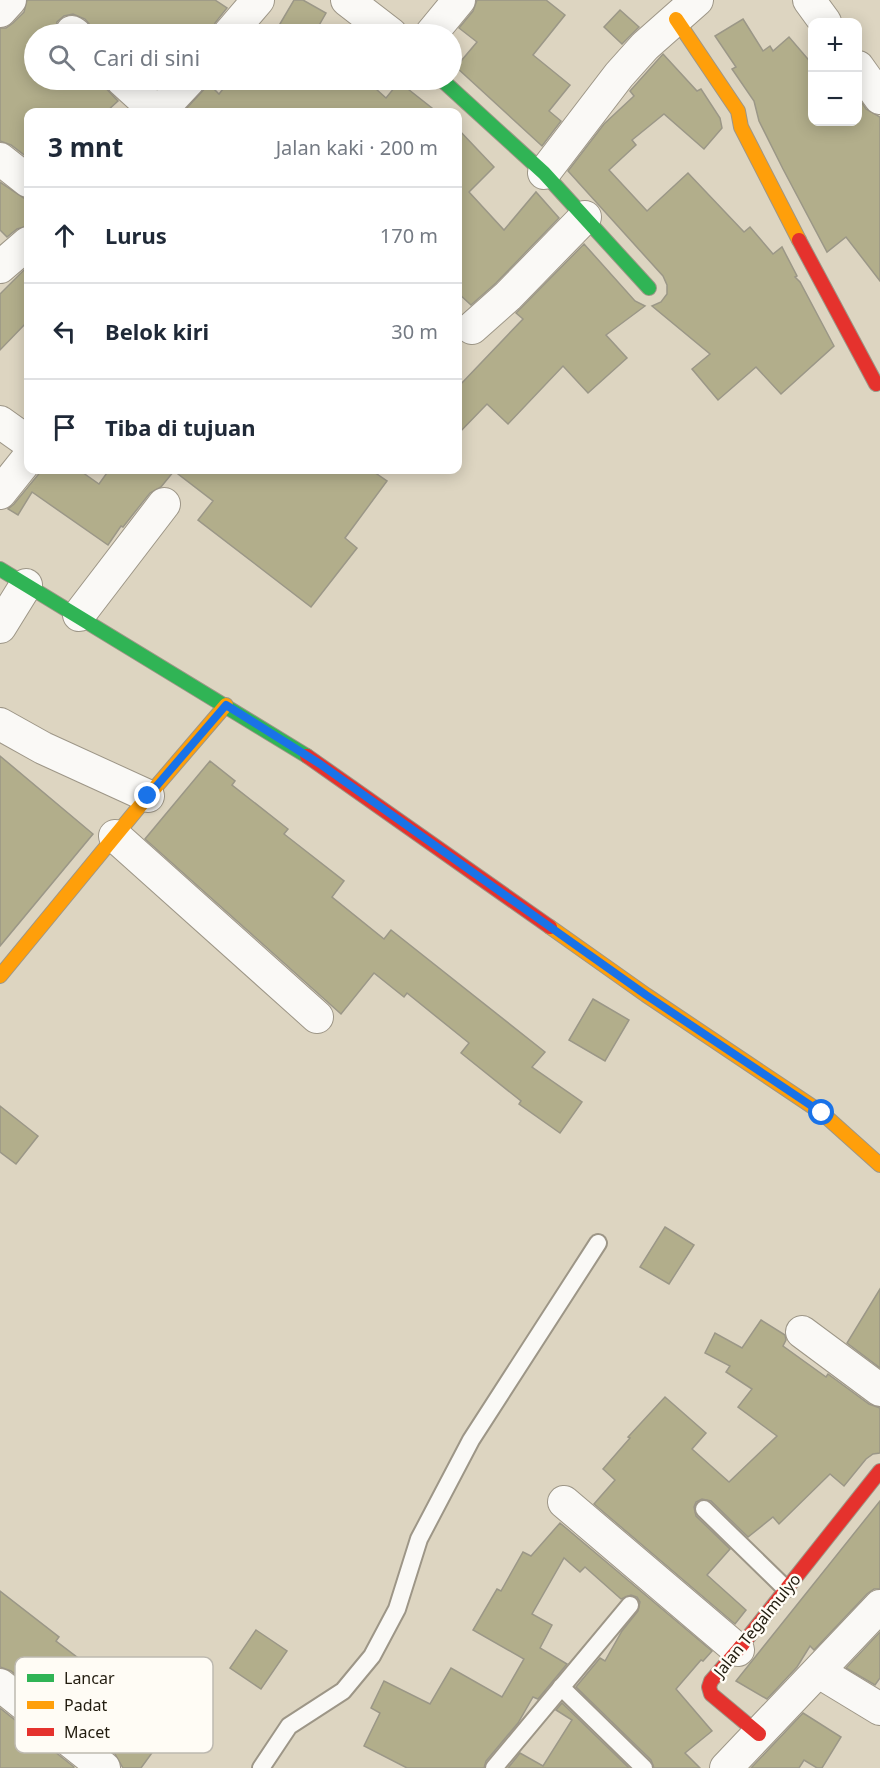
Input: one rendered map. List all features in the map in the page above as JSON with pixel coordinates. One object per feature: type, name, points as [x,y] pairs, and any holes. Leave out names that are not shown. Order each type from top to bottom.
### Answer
[{"type":"street","points":[[0,11],[10,0]]},
{"type":"street","points":[[238,24],[258,0]]},
{"type":"street","points":[[346,0],[378,24]]},
{"type":"street","points":[[439,24],[459,0]]},
{"type":"street","points":[[809,0],[822,18]]},
{"type":"street","points":[[544,173],[619,75],[645,46],[686,10],[738,111],[741,127],[766,178],[876,384]]},
{"type":"street","points":[[862,72],[880,98]]},
{"type":"street","points":[[133,90],[154,108]]},
{"type":"street","points":[[162,108],[179,90]]},
{"type":"street","points":[[453,90],[544,173],[649,288]]},
{"type":"street","points":[[0,159],[24,178]]},
{"type":"street","points":[[472,328],[508,296],[585,217]]},
{"type":"street","points":[[0,267],[24,246]]},
{"type":"street","points":[[0,422],[24,439]]},
{"type":"street","points":[[0,493],[24,463]]},
{"type":"street","points":[[79,615],[164,504]]},
{"type":"street","points":[[0,627],[13,577],[79,615],[320,764],[646,995],[822,1113],[880,1165]]},
{"type":"street","points":[[0,976],[226,705]]},
{"type":"street","points":[[0,724],[43,748],[148,796]]},
{"type":"street","points":[[115,836],[317,1017]]},
{"type":"street","points":[[802,1332],[880,1390]]},
{"type":"street","name":"Jalan Tegalmulyo","points":[[759,1734],[711,1694],[708,1687],[880,1471]]},
{"type":"street","points":[[564,1502],[738,1650]]},
{"type":"street","points":[[726,1768],[880,1606]]},
{"type":"street","points":[[819,1672],[880,1709]]},
{"type":"street","points":[[0,1685],[15,1697]]},
{"type":"street","points":[[85,1753],[104,1768]]},
{"type":"lane","points":[[261,1768],[290,1725],[343,1691],[372,1656],[397,1609],[419,1539],[471,1440],[598,1243]]},
{"type":"lane","points":[[704,1509],[786,1589]]},
{"type":"lane","points":[[494,1768],[630,1605]]},
{"type":"lane","points":[[561,1687],[644,1768]]},
{"type":"building","points":[[27,0],[215,0],[227,8],[215,24],[89,24],[85,19],[73,14],[64,16],[57,24],[24,24],[24,90],[108,90],[118,101],[110,108],[24,108],[24,155],[11,145],[0,141],[0,28],[6,28],[24,12]]},
{"type":"building","points":[[294,0],[303,0],[326,13],[320,24],[280,24]]},
{"type":"building","points":[[477,0],[546,0],[565,15],[533,55],[570,85],[549,111],[561,121],[542,146],[462,73],[462,60],[477,42],[462,30],[462,24],[473,11]]},
{"type":"building","points":[[620,10],[639,27],[622,44],[604,27]]},
{"type":"building","points":[[743,19],[763,51],[770,46],[773,51],[789,37],[808,59],[808,126],[862,126],[862,103],[866,109],[880,117],[880,281],[846,237],[827,252],[759,121],[754,101],[732,69],[736,67],[715,36]]},
{"type":"building","points":[[663,54],[697,91],[701,89],[720,118],[722,128],[704,149],[664,114],[632,140],[636,145],[609,170],[647,211],[688,173],[744,232],[750,227],[773,254],[782,247],[797,276],[795,277],[800,282],[834,346],[781,394],[756,367],[718,400],[692,369],[710,354],[652,306],[661,302],[667,294],[667,285],[663,276],[568,171],[604,124],[634,96],[630,91]]},
{"type":"building","points":[[203,90],[215,90],[219,94],[222,90],[377,90],[386,98],[392,90],[409,90],[432,108],[187,108]]},
{"type":"building","points":[[462,133],[494,167],[469,192],[504,230],[536,192],[559,218],[496,283],[471,305],[462,297]]},
{"type":"building","points":[[0,182],[24,198],[24,227],[17,229],[7,237],[0,230]]},
{"type":"building","points":[[584,244],[635,301],[645,306],[606,335],[627,358],[588,393],[563,366],[508,424],[487,404],[462,430],[462,383],[523,319],[516,313]]},
{"type":"building","points":[[24,270],[24,325],[0,350],[0,294]]},
{"type":"building","points":[[39,474],[85,474],[99,484],[106,474],[172,474],[161,487],[150,493],[123,527],[121,526],[108,545],[32,492],[18,515],[8,509]]},
{"type":"building","points":[[178,474],[377,474],[387,481],[345,538],[357,548],[311,607],[198,520],[213,501]]},
{"type":"building","points":[[0,756],[93,834],[0,946]]},
{"type":"building","points":[[210,761],[235,781],[232,785],[288,829],[284,834],[344,881],[332,897],[384,939],[391,930],[545,1052],[532,1067],[582,1102],[560,1133],[519,1104],[521,1101],[461,1053],[469,1043],[407,993],[404,997],[374,973],[341,1014],[145,839]]},
{"type":"building","points":[[593,999],[629,1020],[605,1061],[569,1040]]},
{"type":"building","points":[[0,1106],[38,1136],[16,1164],[0,1152]]},
{"type":"building","points":[[665,1227],[694,1245],[669,1284],[640,1267]]},
{"type":"building","points":[[880,1289],[880,1368],[847,1343]]},
{"type":"building","points":[[761,1320],[785,1335],[786,1340],[783,1346],[826,1377],[828,1374],[869,1404],[880,1408],[880,1453],[873,1454],[866,1459],[844,1486],[830,1474],[779,1524],[773,1517],[748,1537],[711,1501],[702,1499],[696,1502],[694,1507],[696,1516],[730,1549],[707,1575],[746,1610],[735,1624],[594,1504],[615,1480],[603,1469],[630,1438],[628,1437],[665,1397],[706,1433],[692,1449],[729,1482],[777,1436],[738,1407],[752,1389],[726,1372],[730,1366],[705,1353],[715,1333],[742,1348]]},
{"type":"building","points":[[880,1501],[880,1589],[874,1589],[867,1594],[814,1650],[810,1646],[797,1667],[767,1699],[736,1681]]},
{"type":"building","points":[[560,1523],[712,1651],[676,1689],[712,1731],[685,1753],[700,1768],[654,1768],[651,1760],[576,1687],[600,1658],[605,1661],[622,1631],[638,1611],[640,1602],[637,1597],[631,1595],[621,1599],[585,1567],[580,1572],[564,1558],[532,1614],[552,1625],[540,1648],[567,1664],[538,1699],[533,1697],[518,1723],[486,1761],[484,1768],[407,1768],[364,1746],[380,1713],[371,1708],[384,1681],[430,1704],[451,1668],[502,1697],[524,1659],[473,1630],[497,1589],[501,1591],[523,1552],[531,1556]]},
{"type":"building","points":[[0,1591],[59,1637],[56,1641],[77,1657],[15,1657],[15,1674],[0,1667]]},
{"type":"building","points":[[256,1630],[287,1651],[261,1689],[230,1668]]},
{"type":"building","points":[[880,1632],[880,1678],[875,1685],[846,1668]]},
{"type":"building","points":[[562,1703],[629,1768],[508,1768],[520,1753],[543,1766],[572,1720],[556,1710]]},
{"type":"building","points":[[0,1708],[15,1720],[15,1753],[56,1753],[74,1767],[73,1768],[0,1768]]},
{"type":"building","points":[[803,1713],[841,1737],[822,1768],[817,1768],[804,1760],[799,1768],[751,1768]]},
{"type":"building","points":[[152,1753],[141,1768],[123,1768],[115,1754]]},
{"type":"traffic: fast","points":[[453,90],[544,173],[649,288]]},
{"type":"traffic: fast","points":[[0,569],[307,756]]},
{"type":"traffic: slow","points":[[676,19],[738,111],[741,127],[799,240]]},
{"type":"traffic: slow","points":[[0,976],[226,705]]},
{"type":"traffic: slow","points":[[550,927],[646,995],[822,1113],[880,1165]]},
{"type":"traffic: jam","points":[[799,240],[876,384]]},
{"type":"traffic: jam","points":[[307,756],[550,927]]},
{"type":"traffic: jam","points":[[759,1734],[711,1694],[709,1687],[711,1681],[880,1471]]},
{"type":"route","points":[[148,796],[226,705],[320,764],[646,995],[822,1113]]}]
